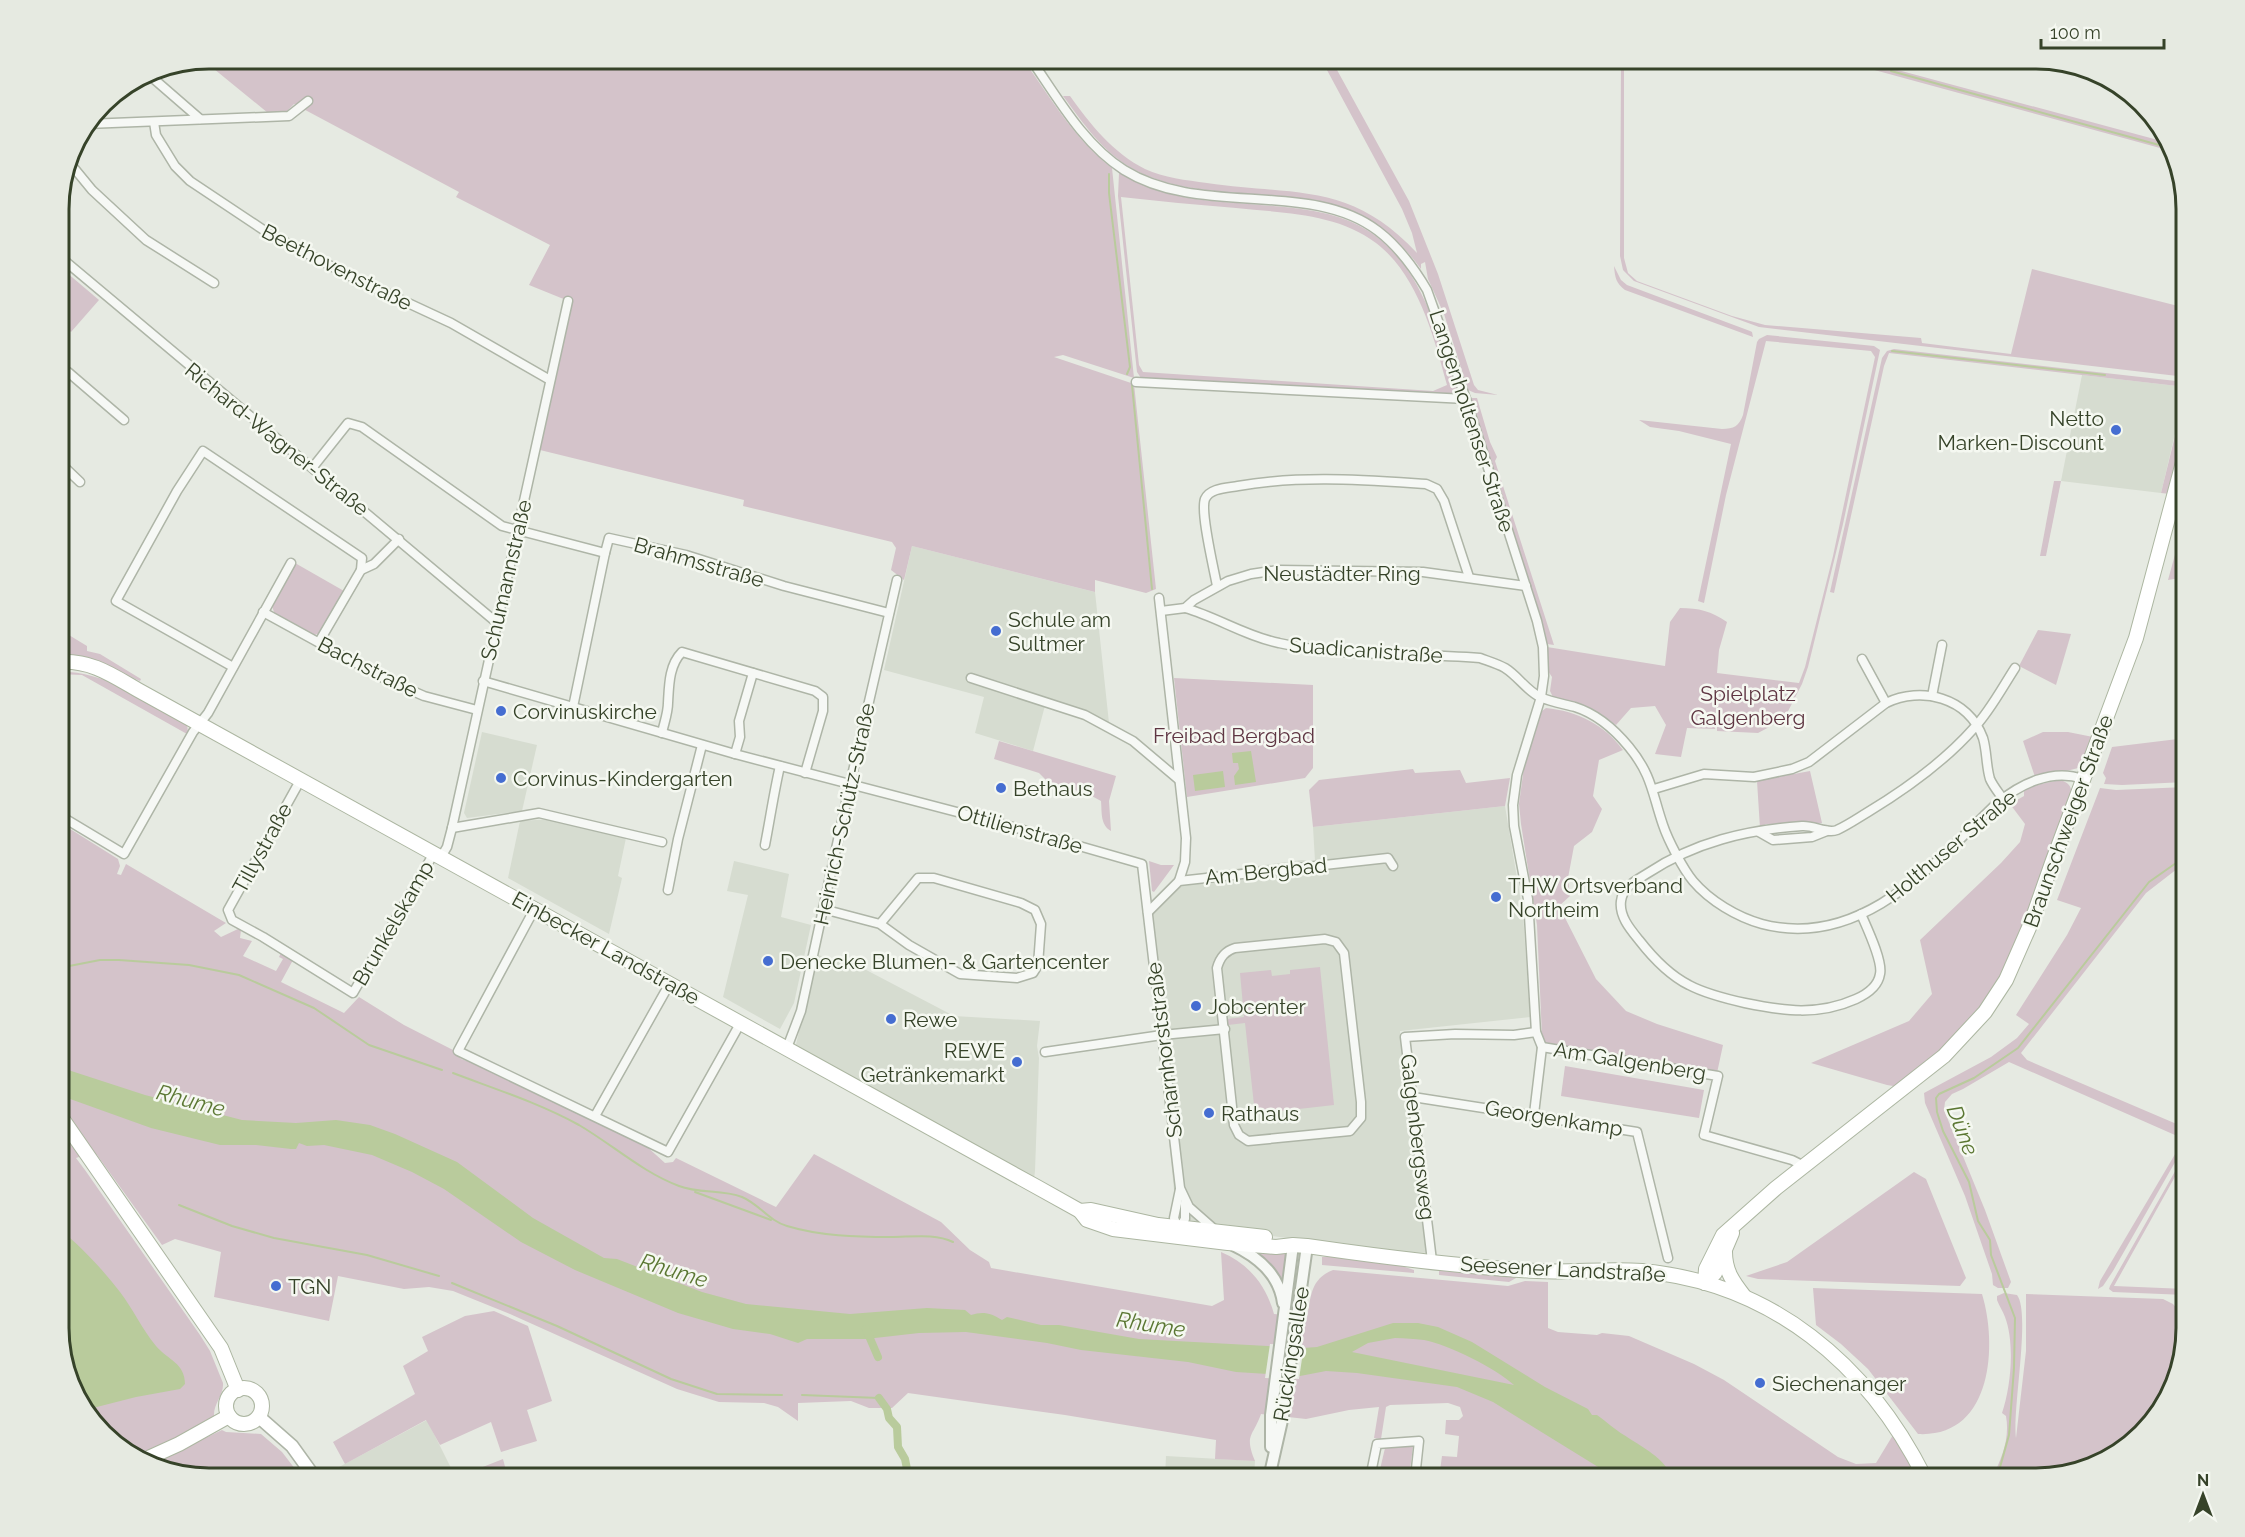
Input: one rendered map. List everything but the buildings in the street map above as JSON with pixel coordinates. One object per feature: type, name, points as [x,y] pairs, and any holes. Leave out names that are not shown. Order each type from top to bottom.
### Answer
[{"type":"main road","name":"Braunschweiger Straße","points":[[1804,1166],[1944,1056],[1985,1012],[2006,980],[2024,943],[2136,638],[2176,491]]},
{"type":"main road","name":"Einbecker Landstraße","points":[[69,663],[91,665],[115,675],[131,686]]},
{"type":"main road","name":"Einbecker Landstraße","points":[[69,668],[97,671],[131,686],[1080,1211],[1091,1210],[1177,1233],[1276,1247],[1307,1246],[1384,1255]]},
{"type":"main road","points":[[69,1129],[221,1348],[238,1390]]},
{"type":"main road","points":[[1705,1283],[1706,1269],[1718,1242],[1755,1205],[1804,1166]]},
{"type":"main road","points":[[1705,1283],[1715,1273],[1734,1226]]},
{"type":"main road","points":[[1725,1250],[1725,1263],[1729,1275],[1746,1298]]},
{"type":"main road","name":"Seesener Landstraße","points":[[1384,1255],[1558,1272],[1642,1271],[1705,1283],[1746,1298],[1778,1313],[1800,1328],[1846,1368],[1867,1390],[1898,1431],[1919,1468]]},
{"type":"main road","points":[[249,1389],[258,1396],[262,1406],[259,1417],[251,1423],[241,1424],[229,1416],[227,1402],[230,1396],[238,1390],[249,1389]]},
{"type":"main road","points":[[152,1456],[229,1416]]},
{"type":"main road","points":[[259,1417],[292,1446],[307,1468]]},
{"type":"street","name":"Langenholtenser Straße","points":[[1038,69],[1079,128],[1094,145],[1126,171],[1159,186],[1188,193],[1295,203],[1335,210],[1358,219],[1379,231],[1402,254],[1427,290],[1466,399],[1526,586],[1543,647],[1544,670],[1541,697],[1517,775],[1513,805],[1514,826],[1528,899],[1536,1032],[1542,1047]]},
{"type":"street","points":[[155,80],[200,119]]},
{"type":"street","points":[[99,123],[289,116],[308,101]]},
{"type":"street","name":"Beethovenstraße","points":[[154,122],[156,135],[175,166],[190,181],[268,233],[350,276],[451,324],[550,380]]},
{"type":"street","points":[[75,170],[92,190],[146,240],[214,283]]},
{"type":"street","name":"Richard-Wagner-Straße","points":[[69,264],[216,389],[314,467],[496,622]]},
{"type":"street","name":"Schumannstraße","points":[[437,855],[447,847],[452,828],[568,301]]},
{"type":"street","points":[[69,373],[124,420]]},
{"type":"street","points":[[1136,382],[1466,399]]},
{"type":"street","name":"Brahmsstraße","points":[[314,467],[348,423],[354,424],[362,427],[502,526],[605,553],[609,538],[686,555],[784,586],[890,613]]},
{"type":"street","points":[[233,667],[116,601],[177,491],[203,451],[362,558],[361,570],[319,642]]},
{"type":"street","points":[[69,472],[80,482]]},
{"type":"street","points":[[1217,586],[1206,522],[1206,499],[1213,490],[1306,479],[1426,484],[1437,489],[1444,501],[1469,578]]},
{"type":"street","points":[[361,570],[374,564],[399,539]]},
{"type":"street","points":[[573,707],[605,553]]},
{"type":"street","points":[[69,821],[124,854],[192,732],[208,713],[291,563]]},
{"type":"street","name":"Neustädter Ring","points":[[1161,611],[1185,608],[1217,586],[1251,574],[1278,570],[1424,572],[1526,586]]},
{"type":"street","name":"Heinrich-Schütz-Straße","points":[[787,1047],[799,1017],[849,784],[897,580]]},
{"type":"street","points":[[1158,598],[1186,847],[1185,862],[1179,881]]},
{"type":"street","name":"Suadicanistraße","points":[[1185,608],[1201,612],[1260,638],[1309,650],[1480,658],[1505,668],[1524,686],[1541,697]]},
{"type":"street","name":"Bachstraße","points":[[263,612],[385,679],[424,696],[477,710]]},
{"type":"street","points":[[1932,696],[1942,645]]},
{"type":"street","points":[[662,733],[668,705],[668,686],[676,658],[682,652],[815,691],[823,697],[823,711],[805,773]]},
{"type":"street","points":[[1862,659],[1886,703]]},
{"type":"street","points":[[1862,914],[1881,969],[1876,984],[1862,996],[1833,1007],[1800,1012],[1783,1011],[1704,992],[1689,985],[1663,966],[1630,929],[1620,910],[1622,898],[1628,886],[1678,854],[1709,842],[1772,828],[1813,825],[1827,831],[1834,831],[1898,793],[1924,774],[1976,726],[2015,668]]},
{"type":"street","points":[[735,754],[740,737],[739,720],[753,673]]},
{"type":"street","points":[[971,678],[1085,715],[1133,741],[1178,779]]},
{"type":"street","points":[[483,681],[702,745],[849,784]]},
{"type":"street","points":[[1653,789],[1704,774],[1754,777],[1792,769],[1809,762],[1886,703],[1910,695],[1945,699],[1956,705],[1976,726],[1983,738],[1991,780],[2003,799]]},
{"type":"street","name":"Holthuser Straße","points":[[1541,697],[1588,712],[1611,728],[1644,767],[1653,789],[1663,826],[1693,881],[1711,898],[1752,921],[1781,928],[1806,929],[1831,925],[1862,914],[1907,887],[2003,799],[2025,785],[2046,777],[2063,775],[2083,779]]},
{"type":"street","points":[[668,890],[678,839],[702,745]]},
{"type":"street","points":[[765,845],[780,766]]},
{"type":"street","name":"Tillystraße","points":[[300,779],[228,910],[232,920],[264,937],[353,993]]},
{"type":"street","name":"Ottilienstraße","points":[[849,784],[999,823],[1142,864],[1148,912]]},
{"type":"street","points":[[452,828],[539,813],[662,842]]},
{"type":"street","name":"Brunkelskamp","points":[[353,993],[437,855]]},
{"type":"street","name":"Am Bergbad","points":[[1148,912],[1179,881],[1388,858],[1393,866]]},
{"type":"street","points":[[823,909],[880,924],[909,945],[960,974],[1017,978],[1034,973],[1038,965],[1041,924],[1035,910],[1022,903],[934,878],[918,878],[880,924]]},
{"type":"street","points":[[535,908],[458,1051],[668,1152],[741,1022]]},
{"type":"street","name":"Scharnhorststraße","points":[[1148,912],[1180,1188],[1184,1200],[1197,1215],[1225,1238]]},
{"type":"street","points":[[1325,939],[1336,942],[1342,948],[1345,963],[1362,1113],[1359,1122],[1350,1131],[1253,1141],[1243,1139],[1234,1125],[1225,1029],[1217,968],[1226,952],[1235,948],[1325,939]]},
{"type":"street","points":[[595,1116],[670,983]]},
{"type":"street","points":[[1045,1052],[1162,1035],[1225,1029]]},
{"type":"street","name":"Galgenbergsweg","points":[[1432,1261],[1405,1037],[1455,1034],[1514,1035],[1536,1032]]},
{"type":"street","points":[[1534,1114],[1542,1047]]},
{"type":"street","name":"Am Galgenberg","points":[[1542,1047],[1718,1076],[1704,1135],[1792,1160],[1804,1166]]},
{"type":"street","name":"Georgenkamp","points":[[1413,1096],[1637,1132],[1668,1258]]},
{"type":"street","name":"Scharnhorststraße","points":[[1177,1233],[1174,1218],[1180,1188]]},
{"type":"street","points":[[1177,1233],[1185,1219],[1184,1200]]},
{"type":"street","points":[[1225,1238],[1267,1267],[1282,1296],[1284,1315]]},
{"type":"street","name":"Rückingsallee","points":[[1272,1462],[1271,1415],[1293,1245]]},
{"type":"street","name":"Rückingsallee","points":[[1271,1468],[1283,1416],[1307,1246]]},
{"type":"street","points":[[1372,1468],[1377,1444],[1419,1441],[1416,1468]]},
{"type":"shaded area","points":[[2082,375],[2176,386],[2176,429],[2161,493],[2061,481]]},
{"type":"shaded area","name":"Schule am Sultmer","points":[[912,546],[1095,592],[1109,723],[1084,710],[1047,698],[1033,751],[975,733],[984,697],[884,670]]},
{"type":"shaded area","name":"Corvinus-Kindergarten","points":[[482,732],[537,745],[522,811],[467,818],[464,813]]},
{"type":"shaded area","points":[[1251,751],[1256,782],[1235,785],[1234,776],[1239,769],[1238,763],[1233,763],[1232,753]]},
{"type":"shaded area","points":[[1223,771],[1225,787],[1195,791],[1193,775]]},
{"type":"shaded area","points":[[1505,806],[1523,914],[1530,1017],[1400,1031],[1400,1034],[1405,1037],[1433,1253],[1395,1252],[1179,1224],[1146,910],[1196,874],[1302,860],[1315,861],[1313,827]]},
{"type":"shaded area","points":[[551,819],[626,838],[618,876],[622,878],[609,934],[508,878],[520,821]]},
{"type":"shaded area","name":"Denecke Blumen- & Gartencenter","points":[[734,861],[789,874],[781,917],[811,925],[794,1003],[780,1029],[723,997],[748,895],[727,891]]},
{"type":"shaded area","points":[[817,955],[851,962],[954,1016],[1040,1021],[1037,1046],[1039,1058],[1033,1186],[794,1053]]},
{"type":"shaded area","points":[[69,1070],[145,1095],[242,1120],[296,1123],[336,1120],[370,1125],[457,1162],[533,1218],[604,1258],[617,1259],[702,1292],[746,1304],[850,1314],[927,1308],[965,1310],[971,1315],[987,1313],[1002,1320],[1007,1317],[1041,1325],[1059,1325],[1139,1339],[1303,1348],[1317,1347],[1393,1323],[1418,1323],[1438,1327],[1472,1342],[1545,1387],[1588,1409],[1592,1415],[1597,1415],[1652,1454],[1666,1467],[1674,1468],[1600,1468],[1493,1402],[1457,1387],[1357,1373],[1326,1371],[1300,1376],[1236,1372],[1188,1362],[1081,1350],[966,1332],[919,1333],[866,1339],[807,1339],[798,1343],[770,1334],[733,1329],[678,1313],[575,1270],[521,1242],[444,1189],[372,1155],[324,1145],[307,1146],[299,1143],[296,1149],[256,1145],[220,1145],[151,1128],[69,1099]],"holes":[[[1395,1338],[1424,1340],[1458,1352],[1484,1365],[1514,1385],[1352,1352],[1368,1343]]]},
{"type":"shaded area","points":[[69,1237],[107,1276],[156,1346],[182,1371],[185,1384],[180,1389],[94,1408],[83,1390],[76,1373],[69,1337]]},
{"type":"shaded area","points":[[427,1420],[451,1468],[337,1468]]},
{"type":"shaded area","points":[[1166,1456],[1255,1461],[1255,1468],[1165,1468]]},
{"type":"green space","points":[[214,69],[1030,69],[1074,131],[1098,157],[1112,168],[1134,378],[1063,355],[1054,357],[1134,384],[1156,589],[1146,593],[1095,580],[1095,592],[912,546],[904,580],[891,570],[896,548],[892,542],[743,506],[744,500],[540,450],[560,357],[552,355],[566,300],[529,285],[550,245],[456,197],[459,192],[294,104],[285,113],[268,113]]},
{"type":"green space","points":[[1326,69],[1336,69],[1409,201],[1438,274],[1474,385],[1478,390],[1498,395],[1475,393],[1468,390],[1444,314],[1428,279],[1425,262],[1421,264],[1421,269],[1400,244],[1377,225],[1329,204],[1303,199],[1194,188],[1163,182],[1144,175],[1104,147],[1063,96],[1070,96],[1112,146],[1145,169],[1183,180],[1294,192],[1344,203],[1368,214],[1392,230],[1417,253],[1402,209]]},
{"type":"green space","points":[[1621,69],[1624,69],[1624,258],[1628,273],[1637,281],[1732,316],[1765,325],[1921,338],[1922,343],[2011,354],[2032,269],[2176,305],[2176,376],[1759,327],[1634,281],[1623,270],[1620,256]]},
{"type":"green space","points":[[1871,69],[1894,69],[2157,140],[2162,148]]},
{"type":"green space","points":[[1119,173],[1162,192],[1205,200],[1306,210],[1328,214],[1357,225],[1381,240],[1400,260],[1415,282],[1428,308],[1457,389],[1452,396],[1141,378],[1137,372],[1118,196]],"holes":[[[1121,197],[1309,216],[1361,233],[1391,256],[1413,289],[1430,327],[1447,385],[1433,391],[1143,372],[1139,365]]]},
{"type":"green space","points":[[1614,266],[1621,280],[1627,285],[1750,331],[1753,337],[1625,290],[1616,280]]},
{"type":"green space","points":[[69,275],[99,300],[71,332],[69,330]]},
{"type":"green space","name":"Spielplatz Galgenberg","points":[[1767,335],[1874,346],[1880,350],[1843,524],[1808,667],[1784,719],[1758,733],[1717,731],[1717,687],[1715,729],[1687,728],[1681,757],[1655,754],[1666,725],[1655,706],[1631,708],[1616,725],[1586,708],[1553,697],[1550,691],[1552,677],[1548,671],[1547,647],[1665,666],[1670,622],[1680,608],[1693,609],[1716,615],[1727,622],[1719,650],[1717,673],[1799,683],[1833,556],[1875,357],[1871,351],[1766,341],[1726,495],[1704,603],[1698,601],[1731,444],[1679,431],[1650,427],[1639,420],[1722,429],[1736,426],[1743,415],[1757,342]]},
{"type":"green space","points":[[1894,349],[2176,381],[2176,386],[1889,353],[1884,366],[1834,593],[1830,592],[1882,358],[1887,351]]},
{"type":"green space","points":[[1472,398],[1477,398],[1490,442],[1497,457],[1495,461],[1554,645],[1547,644]]},
{"type":"green space","points":[[2176,432],[2176,471],[2170,494],[2161,493]]},
{"type":"green space","points":[[2054,481],[2061,481],[2046,556],[2040,556]]},
{"type":"green space","points":[[2176,551],[2176,579],[2168,580]]},
{"type":"green space","points":[[295,563],[344,591],[320,633],[312,636],[275,615],[272,606]]},
{"type":"green space","points":[[2038,630],[2071,634],[2056,685],[2019,666]]},
{"type":"green space","points":[[69,635],[87,646],[87,651],[100,654],[141,679],[140,681],[121,673],[69,661]]},
{"type":"green space","points":[[69,672],[85,674],[115,684],[187,724],[187,734],[82,675],[69,674]]},
{"type":"green space","name":"Freibad Bergbad","points":[[1174,678],[1313,685],[1313,768],[1305,778],[1187,797]]},
{"type":"green space","points":[[1546,708],[1569,712],[1589,721],[1608,733],[1623,750],[1599,760],[1593,796],[1602,809],[1592,832],[1574,846],[1568,878],[1570,896],[1559,906],[1596,979],[1626,1011],[1657,1024],[1723,1045],[1717,1073],[1544,1043],[1537,925],[1519,804],[1524,767],[1542,711]]},
{"type":"green space","points":[[2043,732],[2068,732],[2093,737],[2083,766],[2035,777],[2023,741]]},
{"type":"green space","points":[[2176,739],[2176,782],[2104,784],[2106,778],[2103,773],[2112,747]]},
{"type":"green space","points":[[999,741],[1116,776],[1109,801],[1111,831],[1103,822],[1101,801],[1090,795],[1092,786],[1081,783],[1078,791],[1047,781],[1039,773],[994,759]]},
{"type":"green space","points":[[1413,769],[1415,773],[1460,770],[1466,783],[1510,778],[1505,806],[1313,827],[1309,790],[1319,780]]},
{"type":"green space","points":[[1810,771],[1822,823],[1766,824],[1760,828],[1757,781]]},
{"type":"green space","points":[[2060,780],[2069,785],[2072,795],[2037,896],[2005,970],[1993,992],[1974,1018],[1950,1043],[1899,1087],[1811,1063],[1909,1021],[1932,994],[1920,940],[2020,842],[2025,824],[2010,804],[2024,796],[2024,791],[2036,785]]},
{"type":"green space","points":[[2176,787],[2176,870],[2146,893],[2021,1053],[2027,1060],[2176,1124],[2176,1135],[2009,1062],[1952,1094],[1945,1102],[1944,1110],[1985,1210],[2011,1282],[2008,1288],[1998,1288],[1993,1285],[1992,1274],[1965,1196],[1925,1103],[1924,1093],[1991,1057],[2017,1038],[2029,1024],[2016,1015],[2067,935],[2081,908],[2057,900],[2100,788],[2116,790]]},
{"type":"green space","points":[[69,828],[118,859],[120,866],[117,874],[121,875],[126,864],[226,923],[214,931],[221,937],[238,929],[241,930],[240,938],[252,941],[243,956],[276,971],[283,959],[279,957],[281,953],[293,960],[281,982],[344,1013],[359,997],[404,1025],[453,1050],[461,1059],[484,1067],[645,1145],[665,1163],[673,1162],[676,1158],[776,1207],[814,1154],[941,1222],[970,1250],[989,1262],[991,1268],[1212,1306],[1224,1300],[1221,1252],[1240,1263],[1255,1277],[1266,1294],[1274,1314],[1287,1315],[1293,1267],[1297,1267],[1291,1316],[1307,1318],[1316,1284],[1320,1278],[1333,1270],[1508,1286],[1525,1281],[1548,1282],[1548,1328],[1558,1332],[1629,1336],[1694,1364],[1724,1380],[1838,1457],[1856,1464],[1876,1463],[1893,1435],[1912,1468],[1440,1468],[1442,1456],[1457,1457],[1459,1436],[1445,1434],[1446,1420],[1459,1420],[1463,1416],[1460,1407],[1448,1403],[1386,1407],[1381,1439],[1374,1438],[1379,1407],[1349,1410],[1306,1419],[1261,1414],[1250,1440],[1255,1461],[1215,1459],[1216,1440],[1065,1415],[908,1393],[892,1408],[869,1408],[851,1401],[798,1403],[798,1421],[778,1407],[764,1403],[719,1402],[677,1389],[453,1291],[429,1287],[404,1289],[338,1276],[329,1321],[214,1297],[221,1252],[175,1239],[162,1245],[97,1155],[76,1158],[210,1351],[223,1383],[214,1417],[146,1453],[117,1433],[104,1420],[83,1390],[76,1373],[69,1337]]},
{"type":"green space","points":[[1149,861],[1161,865],[1174,865],[1154,892],[1152,891]]},
{"type":"green space","points":[[1320,967],[1334,1105],[1255,1114],[1245,1023],[1228,1025],[1227,1019],[1244,1017],[1240,973],[1271,970],[1272,976],[1290,974],[1290,970]]},
{"type":"green space","points":[[1565,1066],[1704,1090],[1699,1118],[1561,1096]]},
{"type":"green space","points":[[2176,1153],[2176,1161],[2113,1271],[2103,1286],[2098,1289],[2100,1281]]},
{"type":"green space","points":[[2176,1170],[2176,1175],[2114,1286],[2176,1289],[2176,1295],[2113,1292],[2109,1289]]},
{"type":"green space","points":[[1914,1172],[1926,1179],[1966,1278],[1960,1286],[1758,1279],[1746,1276],[1787,1262]]},
{"type":"green space","points":[[1252,1250],[1287,1252],[1283,1284],[1263,1258]]},
{"type":"green space","points":[[1334,1256],[1399,1265],[1414,1270],[1414,1273],[1322,1265],[1322,1257]]},
{"type":"green space","points":[[1439,1271],[1516,1275],[1516,1278],[1509,1282],[1439,1275]]},
{"type":"green space","points":[[1813,1288],[1982,1294],[1987,1315],[1988,1362],[1984,1385],[1975,1405],[1961,1421],[1943,1431],[1918,1434],[1868,1369],[1816,1325]]},
{"type":"green space","points":[[2004,1293],[2017,1295],[2021,1305],[2022,1341],[2015,1425],[2016,1438],[2026,1351],[2026,1294],[2163,1299],[2173,1304],[2176,1308],[2175,1346],[2169,1373],[2152,1406],[2128,1433],[2114,1444],[2081,1461],[2045,1468],[1996,1468],[2006,1440],[2006,1416],[2002,1413],[2010,1378],[2011,1352],[2008,1328],[1997,1296]]},
{"type":"green space","points":[[494,1311],[528,1326],[552,1401],[527,1410],[537,1441],[501,1452],[491,1422],[440,1445],[426,1420],[345,1464],[333,1442],[415,1394],[403,1366],[428,1351],[422,1337],[465,1316]]},
{"type":"green space","points":[[222,1430],[261,1434],[282,1452],[294,1468],[191,1467],[160,1459]]},
{"type":"green space","points":[[1413,1446],[1410,1468],[1380,1468],[1385,1448]]},
{"type":"green space","points":[[503,1459],[505,1468],[480,1468]]},
{"type":"pier","points":[[1270,1344],[1304,1345],[1299,1379],[1265,1378]]},
{"type":"waterway","points":[[1891,71],[2160,145]]},
{"type":"waterway","points":[[1109,174],[1109,193],[1130,367],[1127,374]]},
{"type":"waterway","points":[[1892,351],[2105,375]]},
{"type":"waterway","points":[[1132,385],[1152,589]]},
{"type":"waterway","name":"Düne","points":[[2000,1468],[2009,1435],[2015,1318],[1991,1255],[1990,1240],[1978,1221],[1969,1182],[1943,1131],[1937,1112],[1936,1098],[1939,1094],[1974,1078],[2018,1048],[2149,882],[2176,863]]},
{"type":"waterway","points":[[69,966],[100,960],[119,960],[189,965],[239,975],[314,1008],[369,1045],[442,1070]]},
{"type":"waterway","points":[[453,1073],[564,1117],[665,1180],[694,1190],[742,1197],[781,1224],[812,1232],[838,1235],[931,1236],[953,1242]]},
{"type":"waterway","points":[[695,1192],[771,1220]]},
{"type":"waterway","points":[[179,1205],[232,1226],[274,1238],[367,1255],[439,1276]]},
{"type":"waterway","points":[[452,1283],[557,1326],[671,1379],[717,1394],[782,1395]]},
{"type":"waterway","points":[[866,1329],[878,1357]]},
{"type":"waterway","points":[[802,1395],[879,1398]]},
{"type":"waterway","points":[[879,1398],[887,1409],[889,1418],[897,1427],[898,1447],[905,1459],[907,1468]]},
{"type":"place","name":"Netto Marken-Discount","points":[[2116,430]]},
{"type":"place","name":"Schule am Sultmer","points":[[996,631]]},
{"type":"place","name":"Corvinuskirche","points":[[501,711]]},
{"type":"place","name":"Corvinus-Kindergarten","points":[[501,778]]},
{"type":"place","name":"Bethaus","points":[[1001,788]]},
{"type":"place","name":"THW Ortsverband Northeim","points":[[1496,897]]},
{"type":"place","name":"Denecke Blumen- & Gartencenter","points":[[768,961]]},
{"type":"place","name":"Jobcenter","points":[[1196,1006]]},
{"type":"place","name":"Rewe","points":[[891,1019]]},
{"type":"place","name":"REWE Getränkemarkt","points":[[1017,1062]]},
{"type":"place","name":"Rathaus","points":[[1209,1113]]},
{"type":"place","name":"TGN","points":[[276,1286]]},
{"type":"place","name":"Siechenanger","points":[[1760,1383]]},
{"type":"water label","name":"Rhume","points":[[191,1100]]},
{"type":"water label","name":"Rhume","points":[[674,1270]]},
{"type":"water label","name":"Rhume","points":[[1151,1324]]}]
